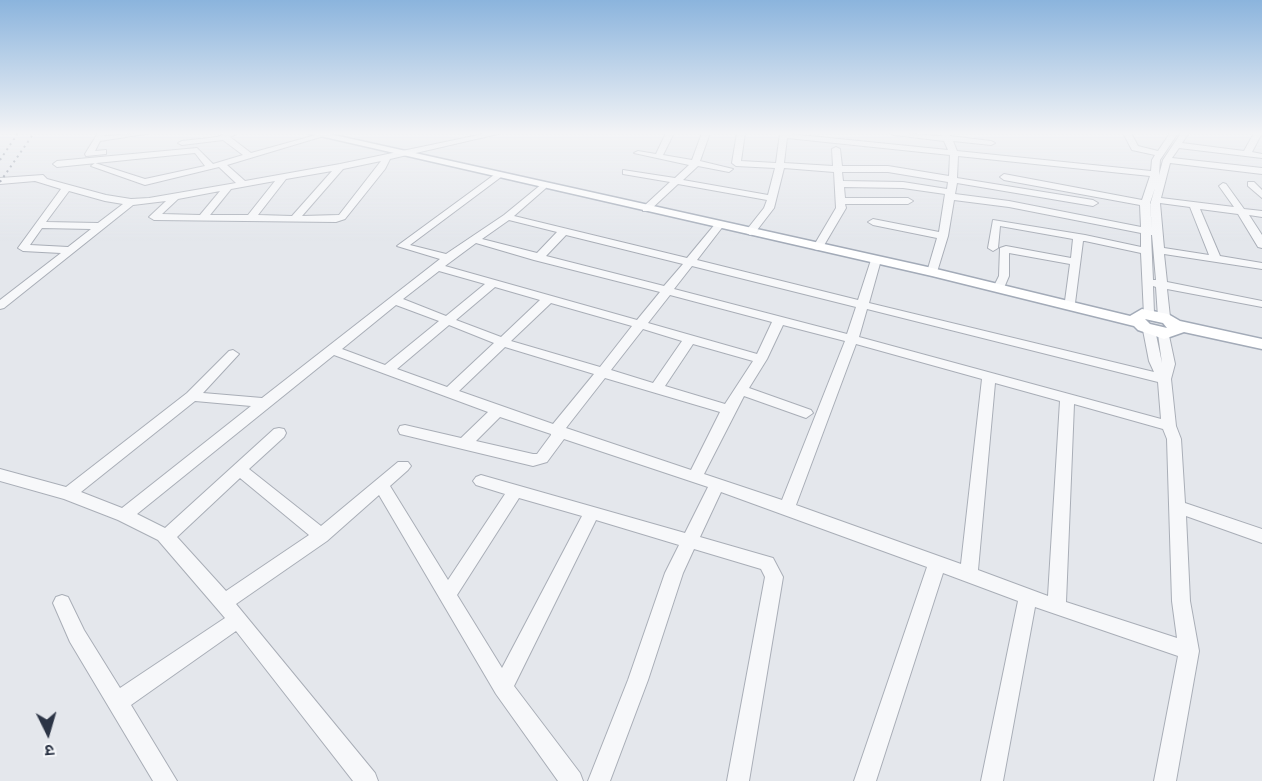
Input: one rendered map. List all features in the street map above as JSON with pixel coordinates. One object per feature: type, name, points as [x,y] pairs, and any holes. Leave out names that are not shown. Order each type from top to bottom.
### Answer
[{"type":"main road","points":[[471,169],[1156,323],[1262,344]]},
{"type":"main road","points":[[999,288],[1071,301],[1262,350]]},
{"type":"street","points":[[107,169],[145,182],[200,169]]},
{"type":"street","points":[[227,169],[241,182]]},
{"type":"street","points":[[33,178],[66,188],[131,202],[176,197],[310,169]]},
{"type":"street","points":[[0,181],[50,178],[139,198],[325,169]]},
{"type":"street","points":[[294,219],[338,169]]},
{"type":"street","points":[[176,197],[154,217],[332,220],[342,217],[380,169]]},
{"type":"street","points":[[646,209],[690,169]]},
{"type":"street","points":[[750,232],[769,208],[778,169]]},
{"type":"street","points":[[818,247],[841,208],[839,169]]},
{"type":"street","points":[[891,169],[952,180],[1019,185],[1093,198],[1145,203]]},
{"type":"street","points":[[932,272],[943,236],[953,169]]},
{"type":"street","points":[[1016,169],[1019,185]]},
{"type":"street","points":[[1048,169],[1082,179],[1093,198],[1093,221]]},
{"type":"street","points":[[1156,169],[1145,203],[1145,281],[1169,364],[1164,378],[1169,426],[1174,439],[1181,601],[1189,651],[1165,781]]},
{"type":"street","points":[[1156,323],[1159,284],[1155,232],[1156,200],[1161,169]]},
{"type":"street","points":[[1222,169],[1235,177]]},
{"type":"street","points":[[1245,169],[1262,171]]},
{"type":"street","points":[[1004,177],[1019,185],[1082,179],[1128,170],[1154,174]]},
{"type":"street","points":[[626,172],[772,198]]},
{"type":"street","points":[[498,175],[403,243],[405,248],[493,283],[761,359]]},
{"type":"street","points":[[251,218],[284,176]]},
{"type":"street","points":[[840,184],[903,185],[1155,232]]},
{"type":"street","points":[[1251,184],[1262,195]]},
{"type":"street","points":[[202,218],[230,186]]},
{"type":"street","points":[[124,515],[331,349],[507,217],[543,186]]},
{"type":"street","points":[[1223,186],[1261,242]]},
{"type":"street","points":[[66,188],[23,248],[70,250]]},
{"type":"street","points":[[1156,200],[1195,207],[1262,214]]},
{"type":"street","points":[[841,201],[908,201]]},
{"type":"street","points":[[0,306],[131,202]]},
{"type":"street","points":[[1195,207],[1216,260]]},
{"type":"street","points":[[507,217],[1164,378]]},
{"type":"street","points":[[873,222],[943,236]]},
{"type":"street","points":[[993,248],[996,222],[1144,251]]},
{"type":"street","points":[[39,225],[100,226]]},
{"type":"street","points":[[405,430],[537,460],[719,225]]},
{"type":"street","points":[[538,258],[564,231]]},
{"type":"street","points":[[1071,301],[1078,239],[1085,238]]},
{"type":"street","points":[[474,240],[852,339],[1169,426]]},
{"type":"street","points":[[999,288],[1004,276],[1004,250],[1006,249],[1075,262]]},
{"type":"street","points":[[1157,250],[1262,266]]},
{"type":"street","points":[[787,508],[852,339],[876,260]]},
{"type":"street","points":[[1145,281],[1262,304]]},
{"type":"street","points":[[387,370],[493,283]]},
{"type":"street","points":[[449,393],[548,299]]},
{"type":"street","points":[[397,301],[502,342],[728,410]]},
{"type":"street","points":[[695,476],[728,410],[761,359],[779,320]]},
{"type":"street","points":[[657,388],[690,338]]},
{"type":"street","points":[[331,349],[498,411],[695,476],[1058,607],[1189,651]]},
{"type":"street","points":[[68,494],[192,396],[233,354]]},
{"type":"street","points":[[969,575],[989,377]]},
{"type":"street","points":[[741,390],[806,413]]},
{"type":"street","points":[[192,396],[263,404]]},
{"type":"street","points":[[1058,607],[1067,399]]},
{"type":"street","points":[[464,444],[498,411]]},
{"type":"street","points":[[166,537],[279,433]]},
{"type":"street","points":[[224,602],[321,536],[403,466]]},
{"type":"street","points":[[240,470],[321,536]]},
{"type":"street","points":[[0,475],[68,494],[124,515],[166,537],[224,602],[367,781]]},
{"type":"street","points":[[481,481],[767,563],[774,577],[738,781]]},
{"type":"street","points":[[599,781],[638,680],[674,573],[717,484]]},
{"type":"street","points":[[381,485],[503,687],[572,781]]},
{"type":"street","points":[[447,596],[515,491]]},
{"type":"street","points":[[1177,507],[1262,536]]},
{"type":"street","points":[[503,687],[592,512]]},
{"type":"street","points":[[865,781],[937,564]]},
{"type":"street","points":[[992,781],[1028,596]]},
{"type":"street","points":[[62,603],[77,636],[166,781]]},
{"type":"street","points":[[117,702],[237,620]]},
{"type":"railway","points":[[0,182],[9,169]]}]
